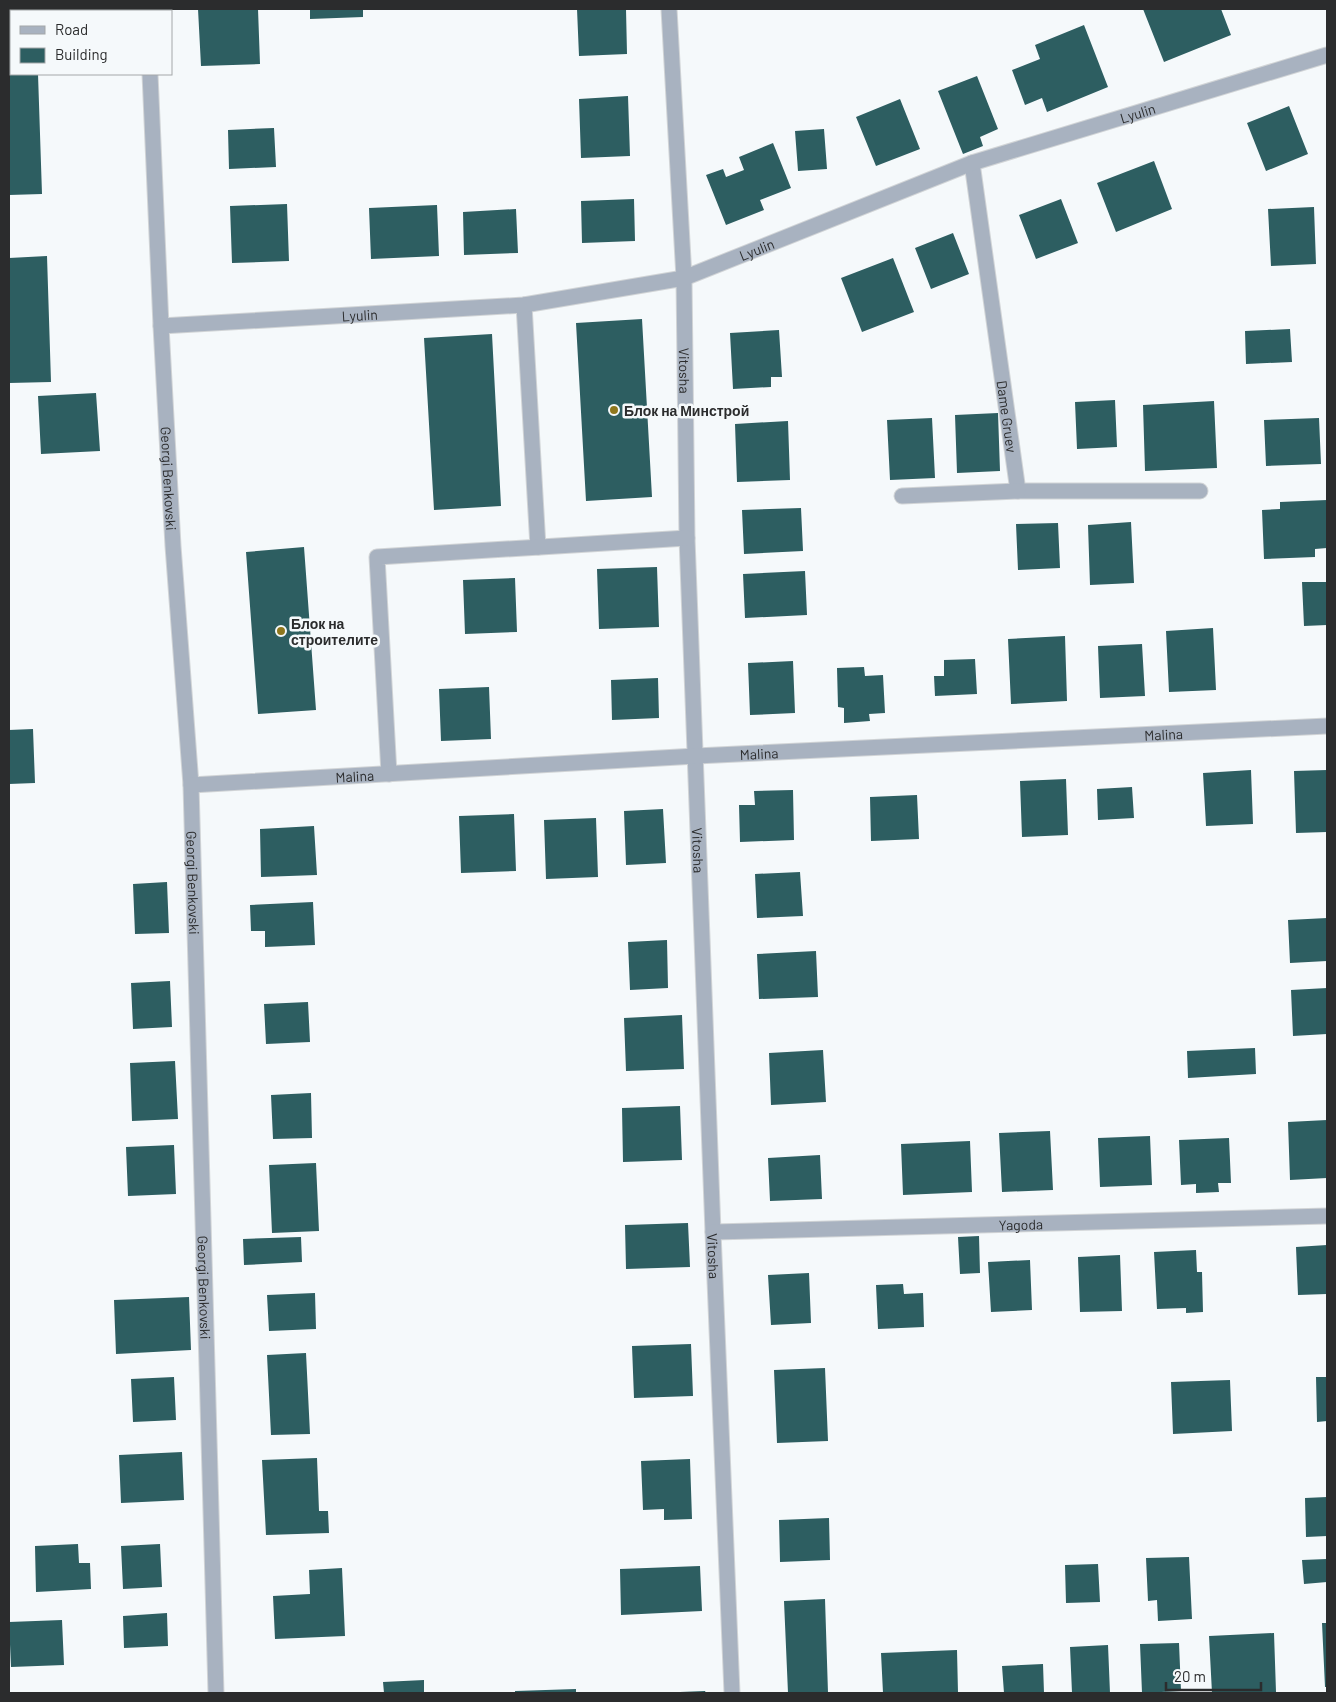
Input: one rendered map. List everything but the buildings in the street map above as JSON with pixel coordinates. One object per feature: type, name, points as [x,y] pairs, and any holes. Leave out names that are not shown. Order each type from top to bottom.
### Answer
[{"type":"street","name":"Vitosha","points":[[669,9],[684,278],[687,538],[712,1232],[732,1693]]},
{"type":"street","name":"Lyulin","points":[[160,326],[524,305],[684,278],[972,163],[1327,55]]},
{"type":"street","name":"Georgi Benkovski","points":[[150,75],[160,326],[173,546],[191,785],[216,1693]]},
{"type":"street","name":"Dame Gruev","points":[[972,163],[1018,491]]},
{"type":"street","points":[[524,305],[538,547]]},
{"type":"street","points":[[902,496],[1018,491],[1200,491]]},
{"type":"street","points":[[389,774],[376,557],[687,538]]},
{"type":"street","name":"Malina","points":[[191,785],[696,756],[1327,726]]},
{"type":"street","name":"Yagoda","points":[[712,1232],[1327,1216]]},
{"type":"place","name":"Блок на Минстрой","points":[[614,410]]},
{"type":"place","name":"Блок на строителите","points":[[281,631]]}]
